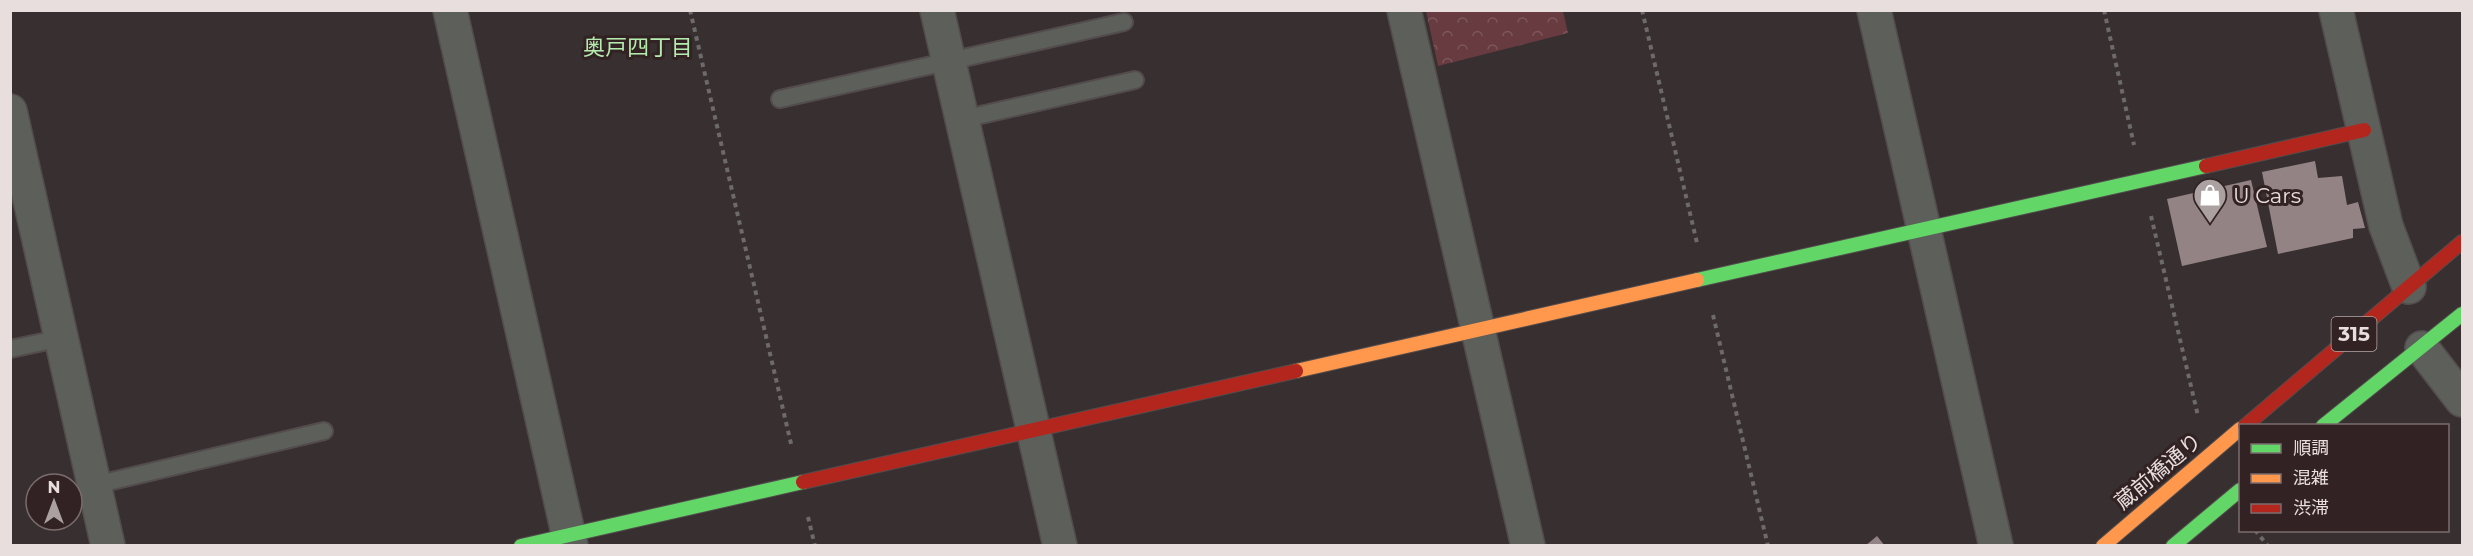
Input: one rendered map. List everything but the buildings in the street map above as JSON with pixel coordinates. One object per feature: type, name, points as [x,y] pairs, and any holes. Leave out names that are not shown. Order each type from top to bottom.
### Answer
[{"type":"street","points":[[450,10],[569,540]]},
{"type":"street","points":[[937,10],[1060,546]]},
{"type":"street","points":[[1404,10],[1528,546]]},
{"type":"street","points":[[1874,10],[1996,546]]},
{"type":"street","points":[[2336,10],[2386,226],[2409,287]]},
{"type":"street","points":[[10,111],[108,546]]},
{"type":"street","points":[[521,546],[569,540],[800,483],[2364,130]]},
{"type":"street","name":"315","points":[[2247,424],[2463,242]]},
{"type":"street","name":"315","points":[[2326,424],[2463,314]]},
{"type":"street","points":[[2422,348],[2463,400]]},
{"type":"street","name":"蔵前橋通り","points":[[2103,546],[2239,431]]},
{"type":"street","points":[[2173,546],[2239,492]]},
{"type":"lane","points":[[780,99],[1124,22]]},
{"type":"lane","points":[[963,119],[1136,80]]},
{"type":"lane","points":[[10,349],[62,338]]},
{"type":"lane","points":[[95,485],[324,430]]},
{"type":"path","points":[[690,10],[815,546]]},
{"type":"path","points":[[2256,532],[2268,546]]},
{"type":"green space","points":[[1426,11],[1563,11],[1568,33],[1438,66]]},
{"type":"traffic: fast","points":[[1697,280],[2206,166]]},
{"type":"traffic: fast","points":[[2325,424],[2462,314]]},
{"type":"traffic: fast","points":[[521,546],[803,482]]},
{"type":"traffic: fast","points":[[2173,546],[2239,491]]},
{"type":"traffic: slow","points":[[1296,371],[1697,280]]},
{"type":"traffic: slow","points":[[2103,546],[2239,430]]},
{"type":"traffic: jam","points":[[2206,166],[2364,130]]},
{"type":"traffic: jam","points":[[2247,424],[2462,242]]},
{"type":"traffic: jam","points":[[803,482],[1296,371]]},
{"type":"place","name":"U Cars","points":[[2210,224]]},
{"type":"district","name":"奥戸四丁目","points":[[638,47]]}]
